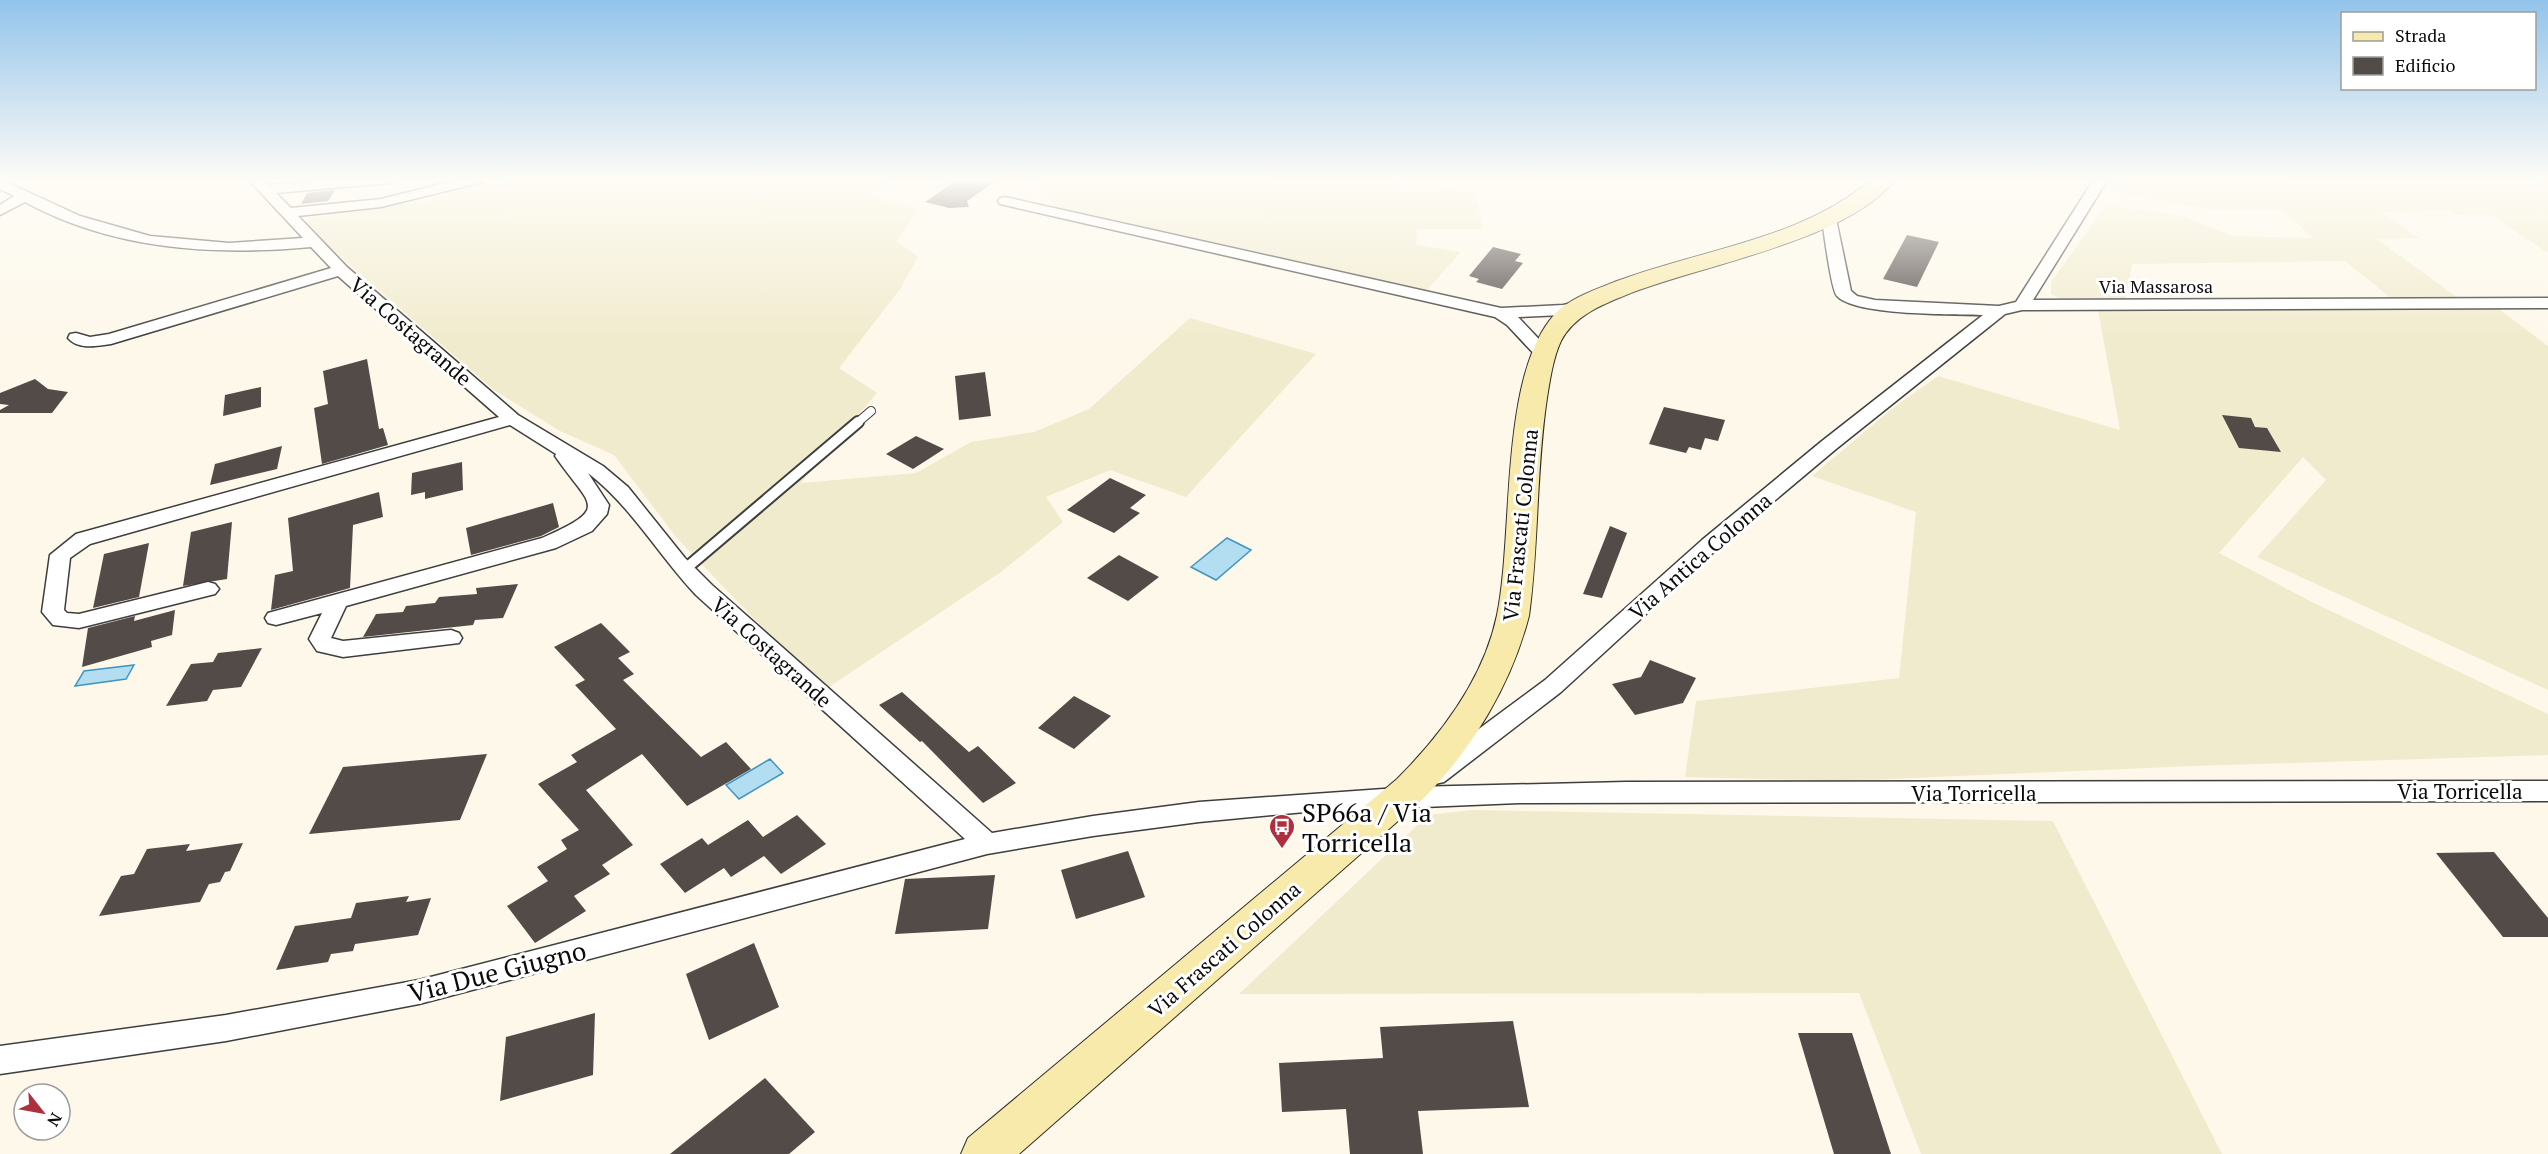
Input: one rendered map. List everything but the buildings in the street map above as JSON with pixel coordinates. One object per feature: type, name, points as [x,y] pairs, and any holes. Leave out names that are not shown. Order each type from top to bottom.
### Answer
[{"type":"street","points":[[111,233],[144,241],[229,249],[312,242]]},
{"type":"street","name":"Via Costagrande","points":[[303,233],[341,270],[513,419],[596,470],[621,491],[684,570],[987,844]]},
{"type":"street","points":[[1146,233],[1501,313],[1563,310],[1587,305]]},
{"type":"street","name":"Via Frascati Colonna","points":[[984,1154],[1419,782],[1467,716],[1495,667],[1507,638],[1517,590],[1533,408],[1543,353],[1557,326],[1587,305],[1644,280],[1787,233]]},
{"type":"street","name":"Via Massarosa","points":[[1831,233],[1843,293],[1851,299],[1875,305],[1999,311],[2022,305],[2548,303]]},
{"type":"street","points":[[2022,305],[2067,233]]},
{"type":"street","points":[[76,338],[97,342],[118,337],[341,270]]},
{"type":"street","name":"Via Antica Colonna","points":[[1400,799],[1492,734],[1553,686],[1709,545],[1828,445],[1999,311]]},
{"type":"street","points":[[1501,313],[1514,321],[1543,353]]},
{"type":"street","points":[[208,589],[79,621],[61,620],[53,612],[60,555],[83,539],[513,419]]},
{"type":"street","points":[[276,618],[549,543],[585,527],[597,514],[598,505],[592,491],[554,444]]},
{"type":"street","points":[[338,601],[321,635],[321,643],[331,648],[351,649],[452,638]]},
{"type":"street","name":"Via Torricella","points":[[1400,799],[1547,791],[2055,793],[2548,790]]},
{"type":"street","points":[[987,844],[1150,817],[1289,804],[1400,799]]},
{"type":"street","name":"Via Due Giugno","points":[[0,1060],[214,1030],[418,992],[987,844]]},
{"type":"lane","points":[[684,570],[871,411]]},
{"type":"shaded area","points":[[313,233],[903,233],[897,241],[918,257],[900,289],[839,368],[877,393],[801,483],[916,473],[971,442],[1034,432],[1089,409],[1190,318],[1316,354],[1186,497],[1110,470],[1046,497],[1063,522],[1001,572],[823,691],[676,537],[614,455],[560,431],[494,390]]},
{"type":"shaded area","points":[[1170,233],[1417,233],[1416,245],[1461,252],[1426,291]]},
{"type":"shaded area","points":[[2086,233],[2225,233],[2233,236],[2313,238],[2307,233],[2412,233],[2419,238],[2377,239],[2462,301],[2396,302],[2345,261],[2132,264],[2125,301],[2065,301],[2051,294],[2051,282]]},
{"type":"shaded area","points":[[2518,233],[2548,233],[2548,253]]},
{"type":"shaded area","points":[[2499,309],[2548,346],[2548,690],[2257,557],[2326,480],[2303,457],[2219,553],[2312,602],[2548,714],[2548,755],[2194,766],[1844,781],[1685,777],[1696,701],[1899,678],[1916,512],[1812,476],[1893,408],[1938,376],[2120,430],[2098,310]]},
{"type":"shaded area","points":[[1472,810],[2053,821],[2222,1154],[1921,1154],[1859,993],[1239,994],[1428,815]]},
{"type":"water","points":[[1227,538],[1251,550],[1216,580],[1191,567]]},
{"type":"water","points":[[134,665],[126,679],[75,686],[84,671]]},
{"type":"water","points":[[770,759],[783,773],[739,799],[726,785]]},
{"type":"place","name":"SP66a / Via Torricella","points":[[1282,850]]}]
